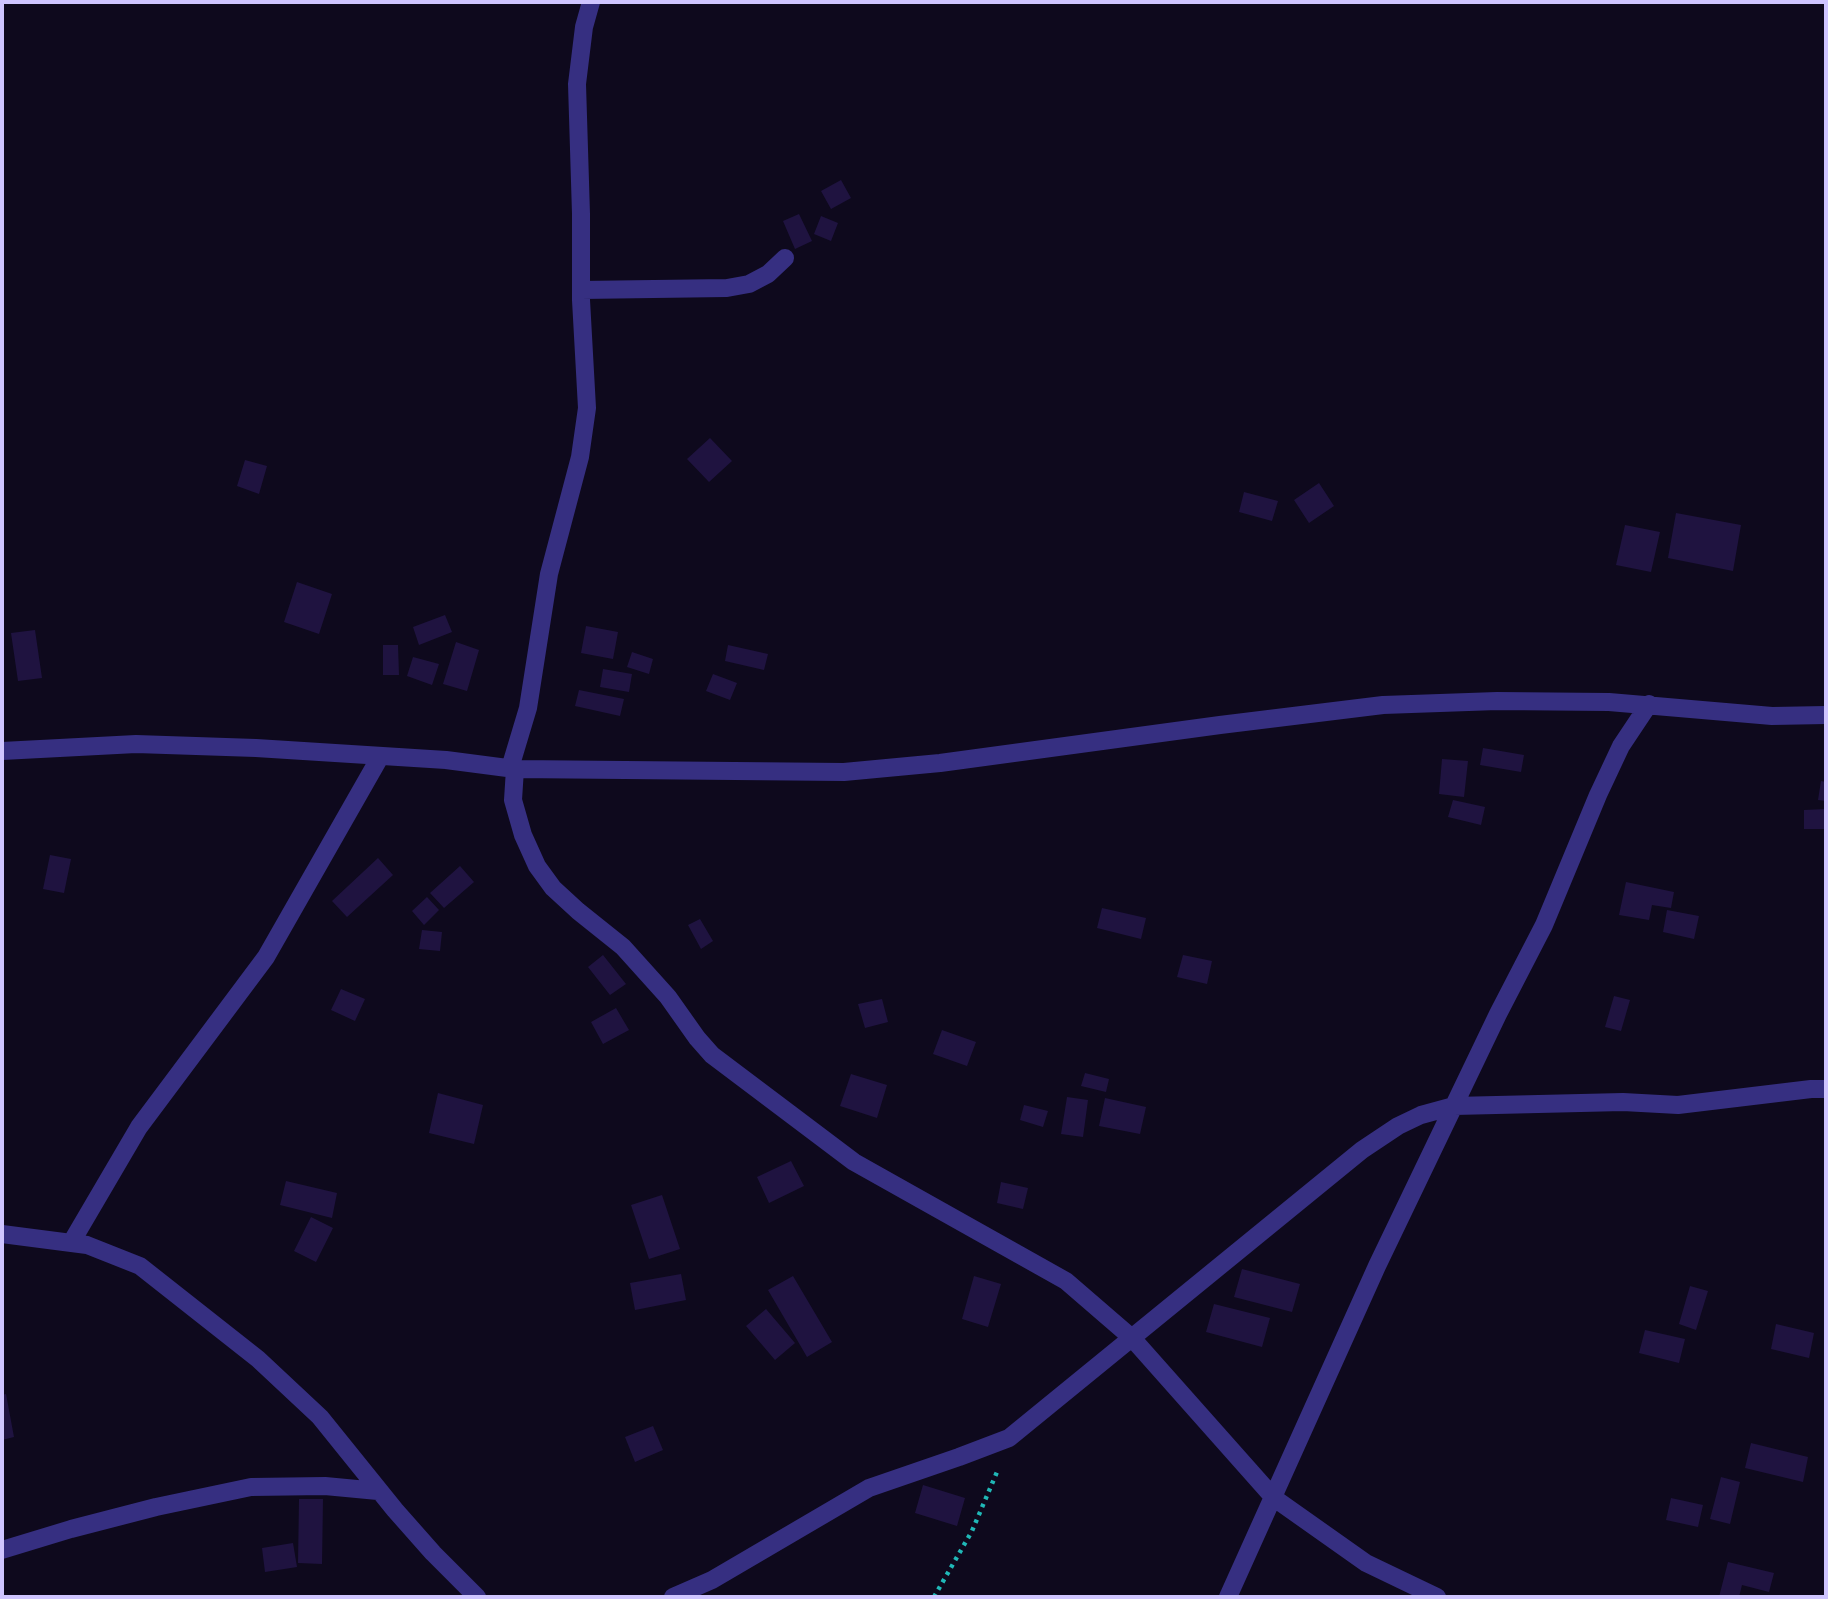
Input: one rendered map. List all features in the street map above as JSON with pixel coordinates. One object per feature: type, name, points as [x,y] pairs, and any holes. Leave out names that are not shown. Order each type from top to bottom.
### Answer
[{"type":"street","points":[[591,2],[584,27],[578,84],[586,420],[580,457],[549,574],[528,708],[512,768],[513,800],[523,835],[537,866],[553,888],[623,947],[668,997],[712,1055],[854,1162],[1066,1281],[1132,1338],[1274,1498],[1366,1563],[1437,1597]]},
{"type":"street","points":[[581,290],[727,288],[749,284],[768,274],[785,258]]},
{"type":"street","points":[[2,751],[136,744],[256,748],[446,760],[512,768],[844,772],[940,763],[1383,705],[1497,701],[1609,702],[1772,716],[1826,716]]},
{"type":"street","points":[[1228,1597],[1377,1266],[1503,1003],[1544,925],[1621,746],[1649,704]]},
{"type":"street","points":[[71,1243],[139,1127],[266,957],[380,757]]},
{"type":"street","points":[[673,1597],[712,1580],[869,1488],[1009,1438],[1362,1150],[1398,1126],[1421,1115],[1454,1105],[1623,1101],[1678,1105],[1826,1089]]},
{"type":"street","points":[[2,1234],[87,1245],[140,1266],[258,1359],[320,1417],[378,1491],[433,1553],[477,1597]]},
{"type":"street","points":[[2,1550],[156,1507],[251,1487],[325,1486],[378,1491]]},
{"type":"path","points":[[933,1597],[972,1531],[1009,1438]]},
{"type":"building","points":[[841,180],[851,198],[831,209],[821,191]]},
{"type":"building","points":[[799,214],[812,241],[795,249],[783,221]]},
{"type":"building","points":[[821,216],[838,223],[831,241],[814,234]]},
{"type":"building","points":[[710,438],[732,461],[709,482],[687,459]]},
{"type":"building","points":[[245,460],[267,466],[259,494],[237,486]]},
{"type":"building","points":[[1319,483],[1334,506],[1309,523],[1294,500]]},
{"type":"building","points":[[1244,492],[1278,501],[1272,521],[1239,512]]},
{"type":"building","points":[[1676,513],[1741,525],[1733,571],[1668,558]]},
{"type":"building","points":[[1625,525],[1660,532],[1651,572],[1616,565]]},
{"type":"building","points":[[297,582],[332,594],[319,634],[284,622]]},
{"type":"building","points":[[445,615],[452,632],[419,645],[413,627]]},
{"type":"building","points":[[586,626],[618,632],[613,659],[581,653]]},
{"type":"building","points":[[35,630],[42,678],[18,681],[11,633]]},
{"type":"building","points":[[456,642],[479,650],[467,691],[443,684]]},
{"type":"building","points":[[383,645],[398,645],[399,675],[383,675]]},
{"type":"building","points":[[728,645],[768,654],[764,670],[725,661]]},
{"type":"building","points":[[632,652],[653,659],[649,674],[627,667]]},
{"type":"building","points":[[413,657],[439,664],[432,685],[407,676]]},
{"type":"building","points":[[603,669],[632,674],[629,692],[600,687]]},
{"type":"building","points":[[713,674],[737,683],[730,700],[706,691]]},
{"type":"building","points":[[579,690],[624,699],[620,716],[575,706]]},
{"type":"building","points":[[1483,748],[1524,755],[1521,772],[1480,765]]},
{"type":"building","points":[[1442,759],[1468,761],[1464,797],[1439,794]]},
{"type":"building","points":[[1821,781],[1826,782],[1826,801],[1818,800]]},
{"type":"building","points":[[1453,800],[1485,807],[1481,825],[1448,817]]},
{"type":"building","points":[[1826,809],[1826,829],[1804,829],[1804,810]]},
{"type":"building","points":[[50,855],[71,859],[64,893],[43,889]]},
{"type":"building","points":[[378,858],[393,875],[347,917],[332,901]]},
{"type":"building","points":[[460,866],[474,882],[444,908],[430,893]]},
{"type":"building","points":[[1626,882],[1674,892],[1671,908],[1652,905],[1649,920],[1619,915]]},
{"type":"building","points":[[427,897],[439,910],[424,925],[412,911]]},
{"type":"building","points":[[1102,908],[1146,918],[1141,939],[1097,928]]},
{"type":"building","points":[[1667,910],[1699,916],[1694,939],[1663,932]]},
{"type":"building","points":[[700,919],[713,941],[701,949],[688,925]]},
{"type":"building","points":[[422,930],[442,932],[440,951],[419,949]]},
{"type":"building","points":[[603,955],[626,984],[610,995],[588,967]]},
{"type":"building","points":[[1183,955],[1212,961],[1207,984],[1177,977]]},
{"type":"building","points":[[341,989],[365,999],[355,1021],[331,1010]]},
{"type":"building","points":[[1614,996],[1630,1000],[1621,1031],[1605,1027]]},
{"type":"building","points":[[882,999],[888,1022],[865,1028],[858,1004]]},
{"type":"building","points":[[616,1008],[629,1030],[603,1044],[591,1022]]},
{"type":"building","points":[[942,1030],[976,1042],[967,1066],[933,1054]]},
{"type":"building","points":[[1085,1073],[1109,1079],[1106,1092],[1081,1086]]},
{"type":"building","points":[[851,1074],[887,1085],[877,1118],[840,1106]]},
{"type":"building","points":[[438,1093],[483,1105],[474,1144],[429,1133]]},
{"type":"building","points":[[1067,1097],[1088,1100],[1083,1137],[1061,1134]]},
{"type":"building","points":[[1105,1098],[1146,1107],[1140,1134],[1099,1126]]},
{"type":"building","points":[[1024,1105],[1048,1111],[1043,1127],[1020,1120]]},
{"type":"building","points":[[791,1161],[804,1186],[769,1203],[757,1177]]},
{"type":"building","points":[[286,1181],[337,1193],[332,1218],[280,1205]]},
{"type":"building","points":[[1001,1182],[1028,1188],[1023,1209],[997,1203]]},
{"type":"building","points":[[662,1195],[680,1249],[649,1259],[631,1205]]},
{"type":"building","points":[[311,1217],[333,1228],[316,1262],[294,1251]]},
{"type":"building","points":[[1242,1269],[1300,1284],[1292,1312],[1234,1297]]},
{"type":"building","points":[[681,1274],[686,1300],[635,1310],[630,1283]]},
{"type":"building","points":[[793,1276],[832,1342],[807,1357],[768,1290]]},
{"type":"building","points":[[974,1276],[1001,1284],[988,1327],[962,1319]]},
{"type":"building","points":[[1690,1286],[1708,1291],[1696,1330],[1679,1324]]},
{"type":"building","points":[[1214,1304],[1270,1318],[1262,1347],[1206,1332]]},
{"type":"building","points":[[766,1309],[795,1343],[775,1360],[746,1326]]},
{"type":"building","points":[[1776,1324],[1814,1333],[1809,1358],[1771,1349]]},
{"type":"building","points":[[1645,1330],[1685,1339],[1679,1363],[1639,1353]]},
{"type":"building","points":[[6,1394],[14,1437],[2,1440],[2,1395]]},
{"type":"building","points":[[653,1426],[663,1450],[635,1462],[625,1437]]},
{"type":"building","points":[[1751,1443],[1808,1457],[1803,1482],[1745,1468]]},
{"type":"building","points":[[1721,1477],[1740,1482],[1730,1524],[1710,1519]]},
{"type":"building","points":[[923,1485],[965,1498],[957,1526],[915,1513]]},
{"type":"building","points":[[1671,1498],[1703,1505],[1698,1527],[1666,1520]]},
{"type":"building","points":[[299,1499],[323,1499],[322,1564],[298,1563]]},
{"type":"building","points":[[293,1543],[297,1567],[265,1572],[262,1548]]},
{"type":"building","points":[[1728,1562],[1774,1573],[1769,1592],[1742,1585],[1739,1597],[1719,1597]]}]
